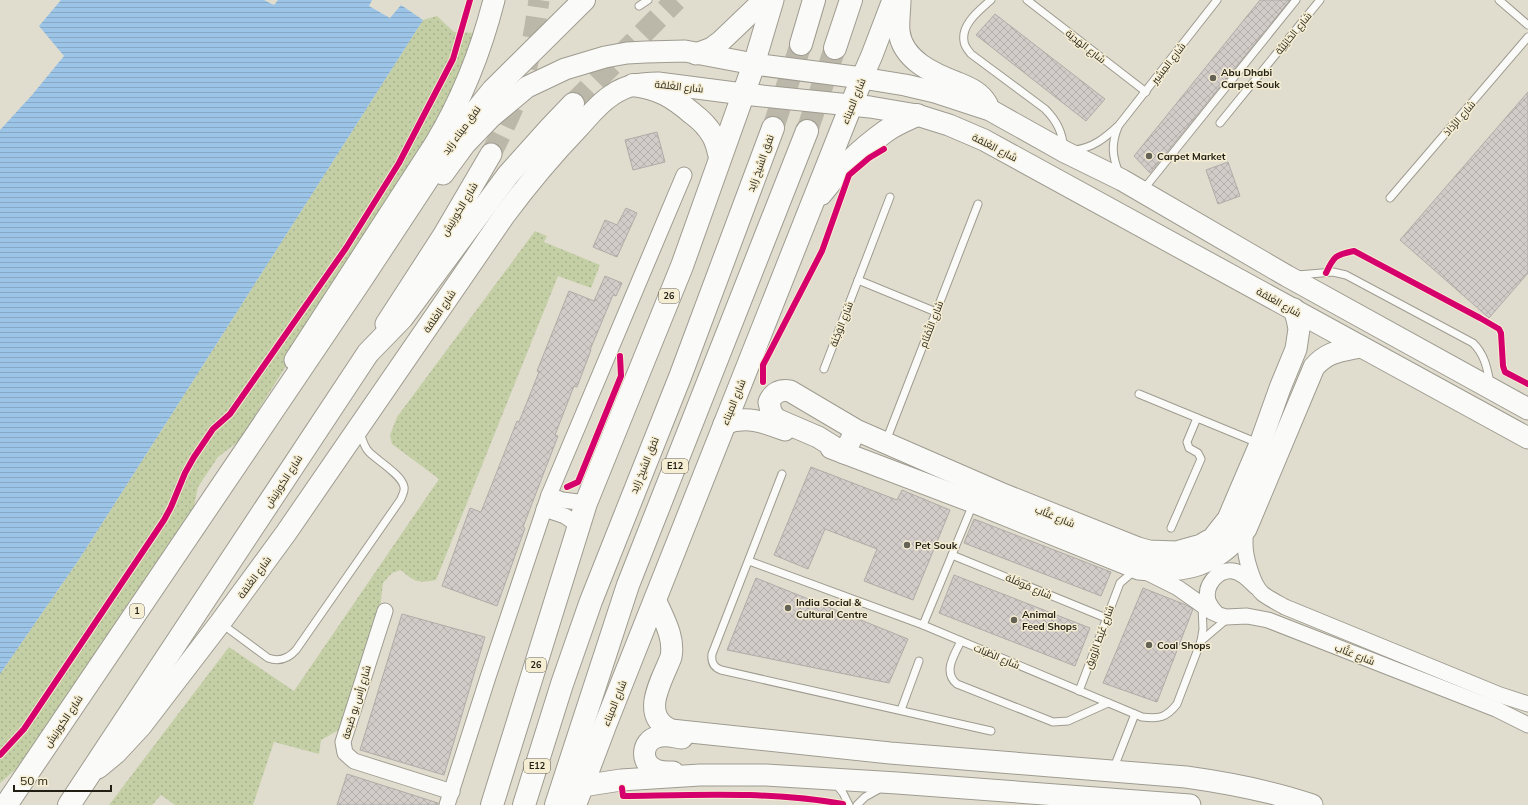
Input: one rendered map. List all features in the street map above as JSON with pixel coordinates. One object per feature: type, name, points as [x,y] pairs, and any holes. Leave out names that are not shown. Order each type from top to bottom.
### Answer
[{"type":"main road","name":"شارع الكورنيش","points":[[267,417],[283,381],[303,346],[450,119],[474,66],[494,0]]},
{"type":"main road","name":"نفق ميناء زايد","points":[[361,280],[443,154],[473,112],[514,68],[584,0]]},
{"type":"main road","points":[[696,54],[712,48],[720,42],[764,0]]},
{"type":"main road","name":"26","points":[[492,805],[578,525],[699,222],[720,157],[745,62],[773,0]]},
{"type":"main road","points":[[801,44],[814,0]]},
{"type":"main road","points":[[835,48],[851,0]]},
{"type":"main road","name":"شارع الميناء","points":[[579,795],[606,723],[809,211],[860,106],[871,79],[872,55],[893,0]]},
{"type":"main road","points":[[900,0],[899,31],[901,39],[909,54],[929,70],[976,91],[982,97],[990,110]]},
{"type":"main road","points":[[361,280],[407,226],[465,144],[491,117],[527,87],[565,69],[605,57],[627,53],[685,51],[745,62],[871,79],[935,92],[990,110],[1065,152],[1122,180],[1287,276],[1528,410]]},
{"type":"main road","name":"شارع الغَلقة","points":[[88,776],[116,753],[141,726],[220,623],[360,426],[521,193],[558,149],[602,102],[622,89],[633,85],[658,83],[860,106],[917,116],[949,125],[984,140],[1528,438]]},
{"type":"main road","points":[[633,85],[663,93],[681,104],[702,121],[714,137],[720,157]]},
{"type":"main road","points":[[368,353],[393,329],[402,318],[508,175],[542,136],[573,104]]},
{"type":"main road","points":[[809,211],[837,175],[875,140],[887,130],[917,116]]},
{"type":"main road","name":"نفق الشيخ زايد","points":[[524,805],[567,670],[591,601],[682,370],[773,128]]},
{"type":"main road","name":"E12","points":[[556,805],[628,585],[807,131]]},
{"type":"main road","name":"شارع الكورنيش","points":[[69,805],[368,353],[443,236],[491,154]]},
{"type":"main road","name":"شارع الكورنيش","points":[[6,805],[361,280]]},
{"type":"main road","name":"شارع عَتَّاب","points":[[844,453],[818,437],[776,419],[771,412],[769,402],[770,398],[777,392],[790,391],[856,430],[998,492],[1127,545],[1149,552],[1190,549],[1213,538],[1221,530],[1228,519],[1260,444],[1296,349],[1299,329],[1294,309]]},
{"type":"main road","name":"شارع عَتَّاب","points":[[724,424],[744,419],[758,420],[974,502],[1117,568],[1166,571],[1192,567],[1205,562],[1227,549],[1246,529],[1314,367],[1331,353],[1360,347]]},
{"type":"main road","points":[[844,453],[856,430]]},
{"type":"main road","points":[[655,599],[669,633],[672,645],[671,657],[654,704],[656,717],[660,723],[671,730],[890,753],[1186,777],[1225,782],[1264,791],[1312,805]]},
{"type":"main road","points":[[700,775],[655,770],[648,764],[644,752],[650,740],[658,736],[700,740],[714,735]]},
{"type":"main road","points":[[1106,798],[1112,772]]},
{"type":"main road","points":[[579,795],[612,780],[700,775],[766,775],[897,783],[1190,805]]},
{"type":"street","points":[[450,798],[549,494],[684,175]]},
{"type":"street","points":[[549,494],[562,500],[586,503]]},
{"type":"street","points":[[544,509],[565,516],[578,525]]},
{"type":"street","name":"شارع عَتَّاب","points":[[1246,529],[1245,545],[1247,559],[1258,589],[1263,594],[1285,607],[1500,695],[1528,704]]},
{"type":"street","name":"شارع عَتَّاب","points":[[1139,569],[1178,588],[1202,605],[1224,616],[1247,616],[1268,620],[1496,710],[1528,725]]},
{"type":"street","points":[[1224,616],[1210,604],[1207,592],[1210,583],[1216,576],[1224,572],[1232,571],[1245,577],[1258,589]]},
{"type":"street","name":"شارع رَأس بو ضَبعة","points":[[385,611],[343,742],[345,754],[354,761],[450,798]]},
{"type":"lane","points":[[639,6],[648,0]]},
{"type":"lane","points":[[991,0],[967,25],[964,32],[966,48],[971,54],[1053,117],[1059,126],[1065,152]]},
{"type":"lane","name":"شارع الهَدِيَة","points":[[1027,0],[1146,92]]},
{"type":"lane","name":"شارع المِشِير","points":[[1065,152],[1079,150],[1093,145],[1106,137],[1119,125],[1217,0]]},
{"type":"lane","points":[[1142,192],[1296,0]]},
{"type":"lane","name":"شارع الحَايْلِيَّة","points":[[1220,123],[1320,0]]},
{"type":"lane","points":[[1499,0],[1528,25]]},
{"type":"lane","name":"شارع الرَّذاذ","points":[[1390,198],[1528,37]]},
{"type":"lane","name":"شارع المِشِير","points":[[1119,125],[1115,135],[1112,152],[1122,180]]},
{"type":"lane","name":"شارع الوَجْنَة","points":[[824,369],[890,197]]},
{"type":"lane","name":"شارع التَّمْتَام","points":[[885,443],[978,204]]},
{"type":"lane","points":[[1287,276],[1333,272],[1346,275],[1472,344],[1478,349],[1486,363],[1491,390]]},
{"type":"lane","points":[[858,280],[936,312]]},
{"type":"lane","points":[[1139,394],[1260,444]]},
{"type":"lane","points":[[1171,528],[1201,458],[1189,448],[1187,444],[1197,418]]},
{"type":"lane","points":[[220,623],[268,658],[278,660],[284,659],[296,650],[396,506],[404,492],[404,487],[400,478],[368,451],[362,439],[360,426]]},
{"type":"lane","points":[[782,474],[712,654],[711,659],[716,668],[990,731]]},
{"type":"lane","points":[[923,625],[974,502]]},
{"type":"lane","name":"شارع مُوقَلَة","points":[[952,554],[1106,618]]},
{"type":"lane","name":"شارع الظبات","points":[[749,560],[923,625],[1142,717],[1153,719],[1163,717],[1177,704],[1201,641],[1203,623],[1202,605]]},
{"type":"lane","name":"شارع غَيْط الرِّويق","points":[[1079,691],[1120,582],[1117,568]]},
{"type":"lane","points":[[1120,582],[1128,574],[1139,569]]},
{"type":"lane","name":"شارع الظبات","points":[[1201,641],[1224,616]]},
{"type":"lane","points":[[961,641],[949,670],[951,678],[957,684],[1053,722],[1068,721],[1108,703]]},
{"type":"lane","points":[[901,710],[919,662]]},
{"type":"lane","points":[[1112,772],[1135,714]]},
{"type":"lane","points":[[832,780],[843,793],[849,805]]},
{"type":"lane","points":[[857,805],[872,792],[897,783]]},
{"type":"green space","points":[[437,16],[454,32],[479,33],[431,135],[239,441],[218,457],[198,487],[194,506],[21,765],[0,783],[0,674],[80,558],[423,20]]},
{"type":"green space","points":[[535,231],[547,236],[544,242],[600,265],[591,288],[558,276],[436,580],[425,582],[417,581],[401,570],[392,573],[383,583],[380,608],[344,727],[321,740],[319,754],[274,742],[253,805],[175,805],[161,795],[152,805],[109,805],[229,647],[294,691],[439,479],[392,444],[390,435],[397,417]]},
{"type":"water","points":[[61,0],[264,0],[274,5],[278,0],[372,0],[369,6],[390,18],[401,5],[423,20],[80,558],[0,674],[0,130],[32,95],[64,56],[39,26]]},
{"type":"building","name":"Abu Dhabi Carpet Souk","points":[[1260,0],[1290,0],[1150,173],[1134,156]]},
{"type":"building","points":[[995,14],[1105,99],[1086,121],[976,35]]},
{"type":"building","points":[[1528,92],[1528,273],[1489,318],[1400,240]]},
{"type":"building","points":[[657,132],[665,162],[633,170],[625,140]]},
{"type":"building","points":[[1228,162],[1240,196],[1218,204],[1206,170]]},
{"type":"building","points":[[626,208],[637,213],[617,257],[593,247],[605,220],[617,225]]},
{"type":"building","points":[[605,276],[622,283],[616,296],[613,295],[590,350],[577,387],[574,386],[555,435],[558,436],[523,527],[525,528],[497,606],[442,586],[470,508],[481,512],[517,421],[519,422],[539,372],[537,371],[569,291],[594,301]]},
{"type":"building","points":[[811,467],[897,500],[902,490],[950,510],[913,600],[864,581],[877,549],[825,529],[808,569],[774,555]]},
{"type":"building","name":"Pet Souk","points":[[974,519],[1111,572],[1101,596],[964,543]]},
{"type":"building","name":"Animal Feed Shops","points":[[954,575],[1090,628],[1075,666],[939,613]]},
{"type":"building","name":"India Social & Cultural Centre","points":[[756,578],[908,639],[889,683],[727,650]]},
{"type":"building","name":"Coal Shops","points":[[1143,588],[1193,609],[1157,702],[1103,683]]},
{"type":"building","points":[[402,614],[485,637],[444,775],[360,750]]},
{"type":"building","points":[[347,774],[438,803],[438,805],[337,805]]},
{"type":"tunnel","points":[[491,154],[513,109],[523,81],[531,51],[539,0]]},
{"type":"tunnel","points":[[573,104],[676,0]]},
{"type":"tunnel","points":[[773,128],[801,44]]},
{"type":"tunnel","points":[[807,131],[835,48]]},
{"type":"cycle path","points":[[0,755],[24,729],[164,520],[185,473],[194,457],[213,429],[230,414],[346,248],[399,163],[453,59],[470,0]]},
{"type":"cycle path","points":[[763,382],[763,365],[822,251],[849,175],[869,158],[884,149]]},
{"type":"cycle path","points":[[1326,273],[1336,257],[1354,251],[1480,318],[1499,329],[1501,333],[1503,366],[1505,372],[1528,384]]},
{"type":"cycle path","points":[[567,487],[578,482],[621,376],[620,356]]},
{"type":"cycle path","points":[[622,788],[623,796],[761,795],[843,804]]},
{"type":"place","name":"Abu Dhabi Carpet Souk","points":[[1213,78]]},
{"type":"place","name":"Carpet Market","points":[[1149,156]]},
{"type":"place","name":"Pet Souk","points":[[907,545]]},
{"type":"place","name":"India Social & Cultural Centre","points":[[788,608]]},
{"type":"place","name":"Animal Feed Shops","points":[[1014,620]]},
{"type":"place","name":"Coal Shops","points":[[1149,645]]}]
